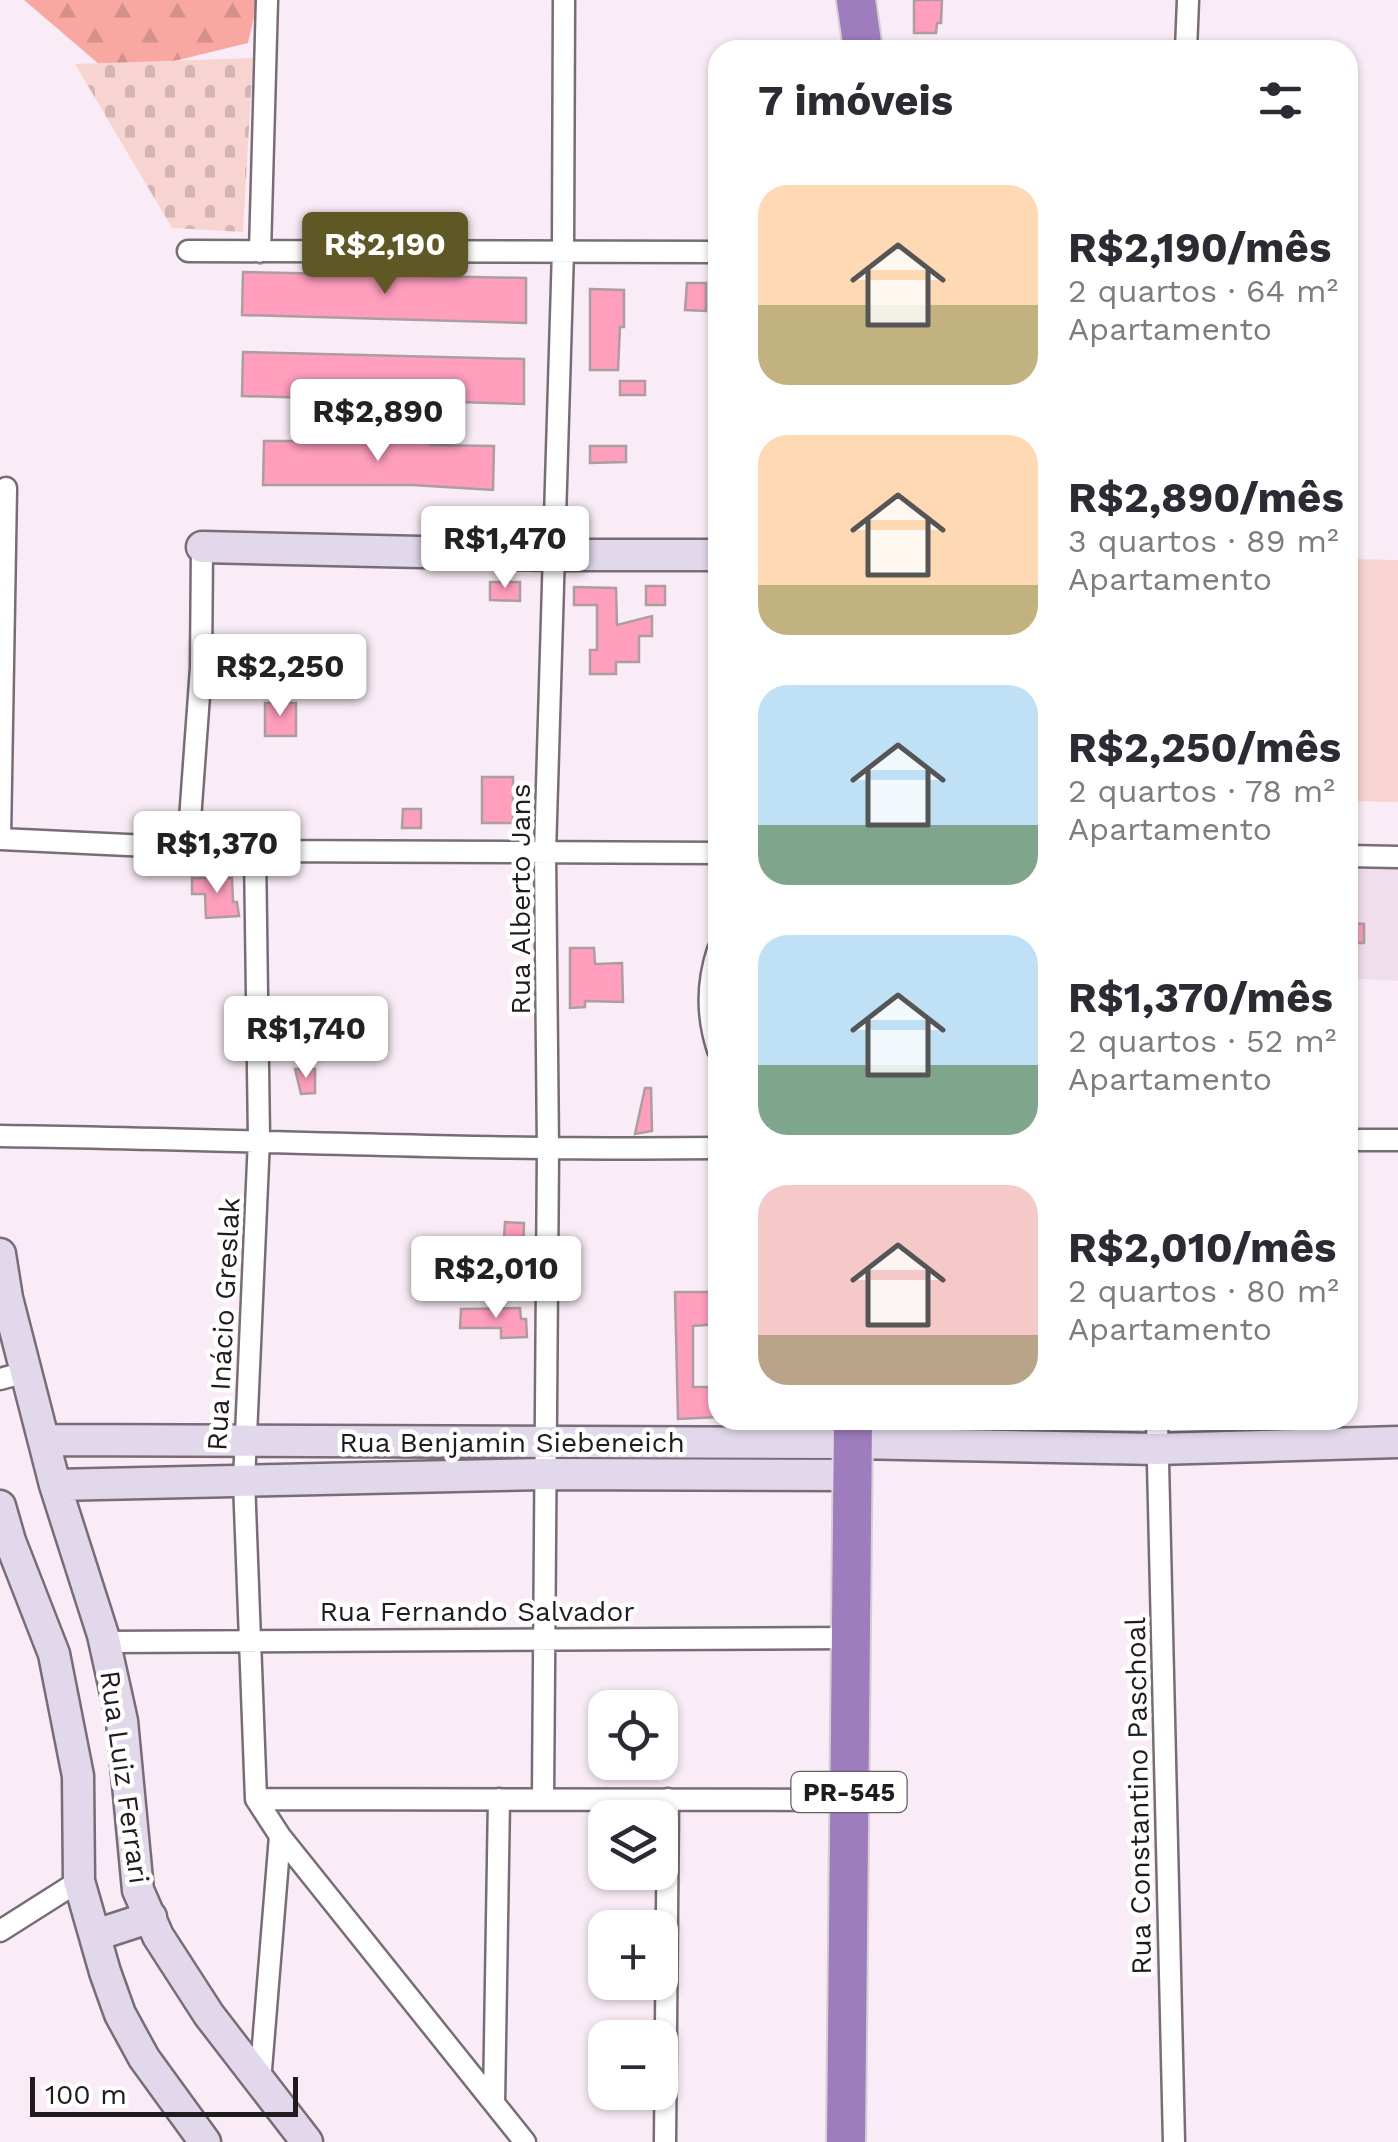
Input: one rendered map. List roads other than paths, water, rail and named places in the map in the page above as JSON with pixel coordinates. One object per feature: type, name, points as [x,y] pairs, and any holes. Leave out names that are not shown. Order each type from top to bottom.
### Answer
[{"type":"highway","points":[[856,0],[862,40]]},
{"type":"highway","name":"PR-545","points":[[846,2142],[852,1446]]},
{"type":"street","points":[[260,252],[267,0]]},
{"type":"street","name":"Rua Alberto Jans","points":[[543,1798],[548,1150],[545,853],[563,250],[564,0]]},
{"type":"street","points":[[1186,40],[1188,0]]},
{"type":"street","points":[[188,251],[708,252]]},
{"type":"street","points":[[6,488],[0,839],[255,851],[708,853]]},
{"type":"street","points":[[188,847],[202,668],[202,546],[708,555]]},
{"type":"street","name":"Rua Inácio Greslak","points":[[255,851],[259,1139],[244,1480],[256,1799]]},
{"type":"street","points":[[1358,856],[1398,857]]},
{"type":"street","points":[[0,1136],[259,1139],[548,1150],[708,1148]]},
{"type":"street","points":[[1358,1140],[1398,1140]]},
{"type":"street","name":"Rua Luiz Ferrari","points":[[0,1254],[13,1375],[46,1440],[104,1642],[124,1742],[138,1890],[158,1936],[209,2015],[307,2142]]},
{"type":"street","name":"Rua Benjamin Siebeneich","points":[[56,1485],[544,1474],[852,1446],[1157,1434],[1398,1442]]},
{"type":"street","name":"Rua Constantino Paschoal","points":[[1157,1434],[1174,2142]]},
{"type":"street","name":"Rua Benjamin Siebeneich","points":[[46,1440],[852,1446]]},
{"type":"street","points":[[0,1506],[5,1539],[54,1654],[78,1776],[79,1881],[120,2014],[144,2058],[205,2142]]},
{"type":"street","name":"Rua Fernando Salvador","points":[[104,1642],[850,1638]]},
{"type":"street","points":[[74,1746],[124,1742]]},
{"type":"street","points":[[256,1799],[849,1800]]},
{"type":"street","points":[[256,1799],[280,1836],[525,2142]]},
{"type":"street","points":[[494,2103],[499,1799]]},
{"type":"street","points":[[665,2142],[668,1799]]},
{"type":"street","points":[[260,2082],[280,1836]]},
{"type":"street","points":[[0,1932],[79,1881]]},
{"type":"street","points":[[96,1935],[151,1916]]}]
